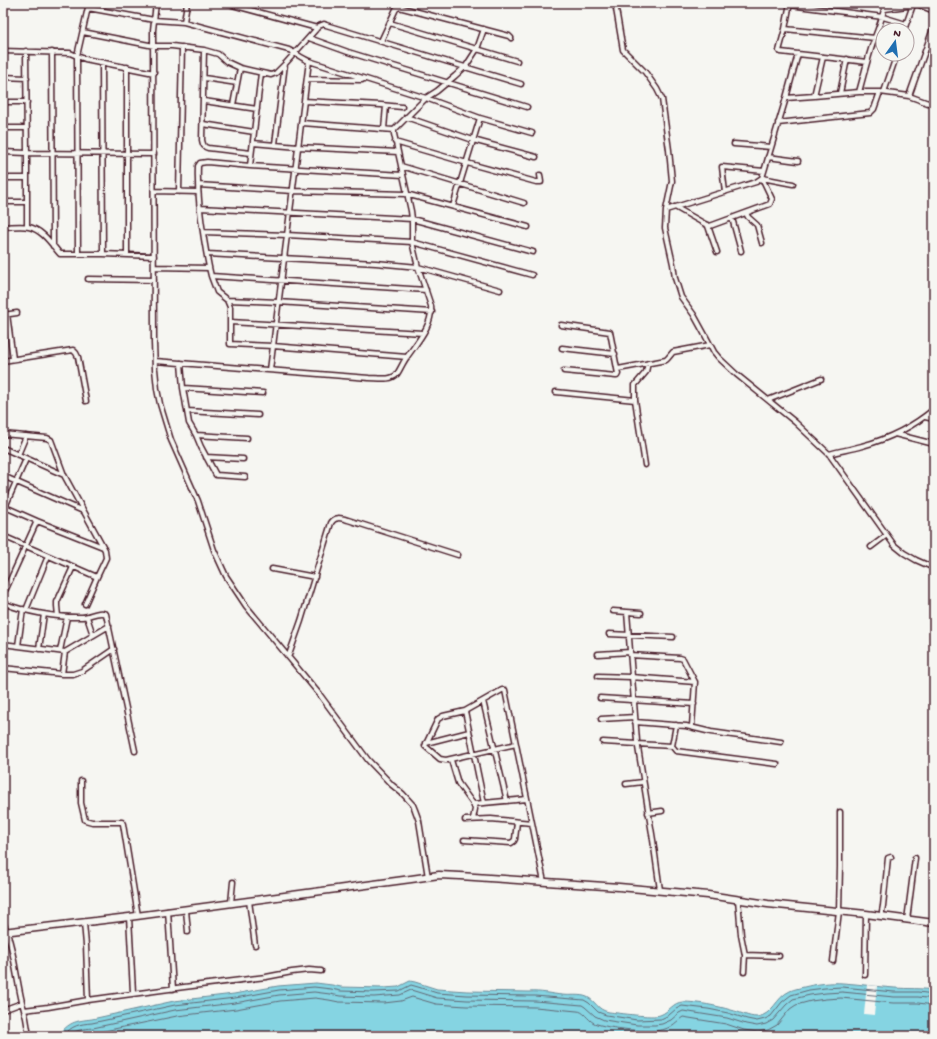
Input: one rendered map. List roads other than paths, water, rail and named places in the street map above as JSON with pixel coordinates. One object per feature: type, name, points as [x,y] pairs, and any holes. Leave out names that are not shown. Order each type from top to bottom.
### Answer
[{"type":"street","points":[[156,3],[154,20],[154,360],[159,396],[171,440],[198,501],[217,558],[226,576],[264,627],[320,695],[368,760],[413,805],[419,821],[428,876]]},
{"type":"street","points":[[184,22],[187,3]]},
{"type":"street","points":[[225,3],[318,28]]},
{"type":"street","points":[[615,3],[623,50],[645,72],[662,99],[672,181],[666,210],[665,228],[677,286],[682,297],[718,358],[795,422],[829,454],[894,545],[904,554],[934,568]]},
{"type":"street","points":[[880,22],[885,9],[885,3]]},
{"type":"street","points":[[885,9],[928,3]]},
{"type":"street","points":[[867,62],[823,58],[779,51],[790,4],[817,5],[882,17],[899,22]]},
{"type":"street","points":[[78,254],[77,56],[88,5],[154,20],[184,22],[289,50],[309,61],[426,98],[480,118],[532,133]]},
{"type":"street","points":[[907,22],[913,5]]},
{"type":"street","points":[[918,5],[934,11]]},
{"type":"street","points":[[381,41],[396,9],[399,7],[484,29],[509,36],[511,38]]},
{"type":"street","points":[[390,23],[517,61]]},
{"type":"street","points":[[83,32],[154,46],[182,47],[204,50],[218,54],[231,64],[240,68],[271,75],[285,64],[318,28],[324,24],[522,84]]},
{"type":"street","points":[[909,96],[934,26]]},
{"type":"street","points":[[154,360],[369,378],[391,378],[396,376],[407,357],[418,343],[432,312],[418,268],[412,242],[412,219],[406,194],[402,166],[395,142],[394,130],[426,98],[466,66],[477,49],[484,29]]},
{"type":"street","points":[[785,29],[875,38],[859,92]]},
{"type":"street","points":[[309,38],[348,52],[527,107]]},
{"type":"street","points":[[179,192],[182,47]]},
{"type":"street","points":[[204,50],[202,143],[206,148],[251,154]]},
{"type":"street","points":[[3,51],[70,53],[102,62],[154,72]]},
{"type":"street","points":[[26,51],[27,226]]},
{"type":"street","points":[[52,52],[53,246]]},
{"type":"street","points":[[666,210],[756,182],[762,178],[798,54]]},
{"type":"street","points":[[814,96],[823,58]]},
{"type":"street","points":[[840,93],[847,59]]},
{"type":"street","points":[[270,370],[309,61]]},
{"type":"street","points":[[102,62],[103,254]]},
{"type":"street","points":[[778,123],[870,113],[874,109],[882,92],[894,62]]},
{"type":"street","points":[[275,144],[285,64]]},
{"type":"street","points":[[127,67],[127,255]]},
{"type":"street","points":[[233,105],[240,68]]},
{"type":"street","points":[[250,166],[262,73]]},
{"type":"street","points":[[3,78],[27,78]]},
{"type":"street","points":[[204,78],[237,83]]},
{"type":"street","points":[[307,79],[368,80]]},
{"type":"street","points":[[786,98],[840,93],[882,92],[909,96],[928,103],[931,102],[934,96]]},
{"type":"street","points":[[204,100],[257,109]]},
{"type":"street","points":[[304,101],[402,107]]},
{"type":"street","points":[[3,102],[27,102]]},
{"type":"street","points":[[384,129],[386,106]]},
{"type":"street","points":[[406,117],[473,140],[536,157]]},
{"type":"street","points":[[453,206],[480,118]]},
{"type":"street","points":[[302,123],[394,130]]},
{"type":"street","points":[[203,124],[254,132]]},
{"type":"street","points":[[3,128],[27,128]]},
{"type":"street","points":[[395,142],[539,182],[541,180],[540,175]]},
{"type":"street","points":[[253,143],[298,147],[398,152]]},
{"type":"street","points":[[734,144],[771,147]]},
{"type":"street","points":[[3,152],[154,154]]},
{"type":"street","points":[[768,156],[798,161]]},
{"type":"street","points":[[403,175],[207,162],[200,163],[198,166],[198,192],[206,254],[211,276],[217,292],[227,300],[230,307],[230,344],[407,357]]},
{"type":"street","points":[[402,166],[524,203]]},
{"type":"street","points":[[725,192],[722,167],[764,171]]},
{"type":"street","points":[[3,178],[27,178]]},
{"type":"street","points":[[762,178],[793,184]]},
{"type":"street","points":[[708,226],[770,204],[772,199],[762,178]]},
{"type":"street","points":[[198,185],[293,191],[406,194],[528,227]]},
{"type":"street","points":[[154,191],[198,192]]},
{"type":"street","points":[[3,202],[28,202]]},
{"type":"street","points":[[675,207],[708,226],[717,252]]},
{"type":"street","points":[[200,208],[412,219],[533,252]]},
{"type":"street","points":[[746,213],[748,217],[757,225],[762,243]]},
{"type":"street","points":[[732,218],[741,251]]},
{"type":"street","points":[[3,227],[32,227],[40,232],[60,254],[154,256]]},
{"type":"street","points":[[203,232],[412,242],[532,275]]},
{"type":"street","points":[[206,254],[376,263],[418,268],[500,290]]},
{"type":"street","points":[[154,267],[209,268]]},
{"type":"street","points":[[211,276],[426,290]]},
{"type":"street","points":[[88,279],[154,280]]},
{"type":"street","points":[[227,300],[432,312]]},
{"type":"street","points":[[13,360],[5,315],[17,313]]},
{"type":"street","points":[[230,322],[423,333]]},
{"type":"street","points":[[561,325],[610,332],[618,374],[616,376],[564,371]]},
{"type":"street","points":[[618,369],[666,360],[673,352],[710,345]]},
{"type":"street","points":[[562,348],[614,354]]},
{"type":"street","points":[[3,361],[69,350],[75,351],[78,357],[86,401]]},
{"type":"street","points":[[181,363],[183,388],[189,423],[216,475],[245,476]]},
{"type":"street","points":[[645,465],[635,400],[635,385],[646,372],[648,363]]},
{"type":"street","points":[[768,400],[821,379]]},
{"type":"street","points":[[183,388],[263,393]]},
{"type":"street","points":[[556,392],[635,400]]},
{"type":"street","points":[[829,454],[863,446],[894,434],[925,417],[934,409]]},
{"type":"street","points":[[187,411],[258,415]]},
{"type":"street","points":[[925,417],[934,419]]},
{"type":"street","points":[[3,434],[50,439],[64,475],[105,550],[106,555],[85,604]]},
{"type":"street","points":[[894,434],[934,444]]},
{"type":"street","points":[[196,435],[248,438]]},
{"type":"street","points":[[18,455],[26,436]]},
{"type":"street","points":[[3,448],[64,475]]},
{"type":"street","points":[[206,457],[244,459]]},
{"type":"street","points":[[26,459],[4,507],[103,547]]},
{"type":"street","points":[[3,476],[83,511]]},
{"type":"street","points":[[289,656],[331,523],[335,519],[348,520],[458,555]]},
{"type":"street","points":[[6,589],[37,521]]},
{"type":"street","points":[[871,547],[887,535]]},
{"type":"street","points":[[3,536],[97,577]]},
{"type":"street","points":[[18,646],[24,610],[48,556]]},
{"type":"street","points":[[58,616],[57,606],[59,597],[73,567]]},
{"type":"street","points":[[272,569],[315,577]]},
{"type":"street","points":[[3,603],[24,610],[66,617],[87,617],[103,612],[109,626],[135,751]]},
{"type":"street","points":[[613,611],[640,613]]},
{"type":"street","points":[[627,612],[637,744],[660,890]]},
{"type":"street","points":[[40,649],[44,614]]},
{"type":"street","points":[[60,651],[66,617]]},
{"type":"street","points":[[87,617],[93,635]]},
{"type":"street","points":[[3,644],[65,652],[109,626]]},
{"type":"street","points":[[609,634],[673,637]]},
{"type":"street","points":[[3,668],[73,674],[82,671],[114,649]]},
{"type":"street","points":[[62,674],[65,652]]},
{"type":"street","points":[[598,654],[630,654],[682,658],[695,682],[692,726]]},
{"type":"street","points":[[598,676],[695,682]]},
{"type":"street","points":[[516,744],[451,760],[440,759],[426,747],[426,743],[438,719],[443,716],[465,711],[502,690],[505,690],[516,744],[527,799],[544,882]]},
{"type":"street","points":[[600,698],[694,704]]},
{"type":"street","points":[[483,701],[507,801]]},
{"type":"street","points":[[465,711],[484,803]]},
{"type":"street","points":[[601,719],[635,719],[692,726],[697,729],[711,732],[781,742]]},
{"type":"street","points":[[672,746],[676,725]]},
{"type":"street","points":[[426,743],[469,732]]},
{"type":"street","points":[[603,742],[672,746],[676,751],[777,764]]},
{"type":"street","points":[[451,760],[458,783],[473,804],[473,819]]},
{"type":"street","points":[[81,781],[82,803],[85,820],[92,822],[122,822],[123,824],[138,916]]},
{"type":"street","points":[[626,784],[643,782]]},
{"type":"street","points":[[473,804],[527,799]]},
{"type":"street","points":[[648,813],[662,811]]},
{"type":"street","points":[[833,961],[839,912],[840,812]]},
{"type":"street","points":[[465,820],[491,819],[532,823]]},
{"type":"street","points":[[464,840],[511,842],[516,839],[517,822]]},
{"type":"street","points":[[882,916],[888,858],[891,857]]},
{"type":"street","points":[[907,920],[915,858]]},
{"type":"street","points":[[5,932],[186,910],[428,876],[447,875],[660,890],[934,923]]},
{"type":"street","points":[[231,903],[233,882]]},
{"type":"street","points":[[738,900],[741,935],[745,955],[744,972]]},
{"type":"street","points":[[249,901],[255,945]]},
{"type":"street","points":[[186,910],[188,932]]},
{"type":"street","points":[[168,911],[173,989]]},
{"type":"street","points":[[865,975],[866,914]]},
{"type":"street","points":[[129,917],[132,994]]},
{"type":"street","points":[[3,922],[15,962],[29,1036]]},
{"type":"street","points":[[84,923],[88,1000]]},
{"type":"street","points":[[745,955],[779,956]]},
{"type":"street","points":[[24,1010],[132,994],[266,977],[292,972],[309,970],[321,971]]},
{"type":"street","points":[[3,1010],[22,1003]]},
{"type":"water","points":[[410,981],[437,989],[537,992],[581,996],[587,997],[605,1011],[650,1016],[660,1015],[674,1005],[683,1002],[714,1006],[757,1017],[767,1013],[781,997],[790,991],[809,986],[834,983],[889,988],[929,989],[934,990],[934,1036],[58,1036],[73,1023],[174,1001],[234,994],[278,986],[316,983],[341,987],[383,988],[398,987]]}]
